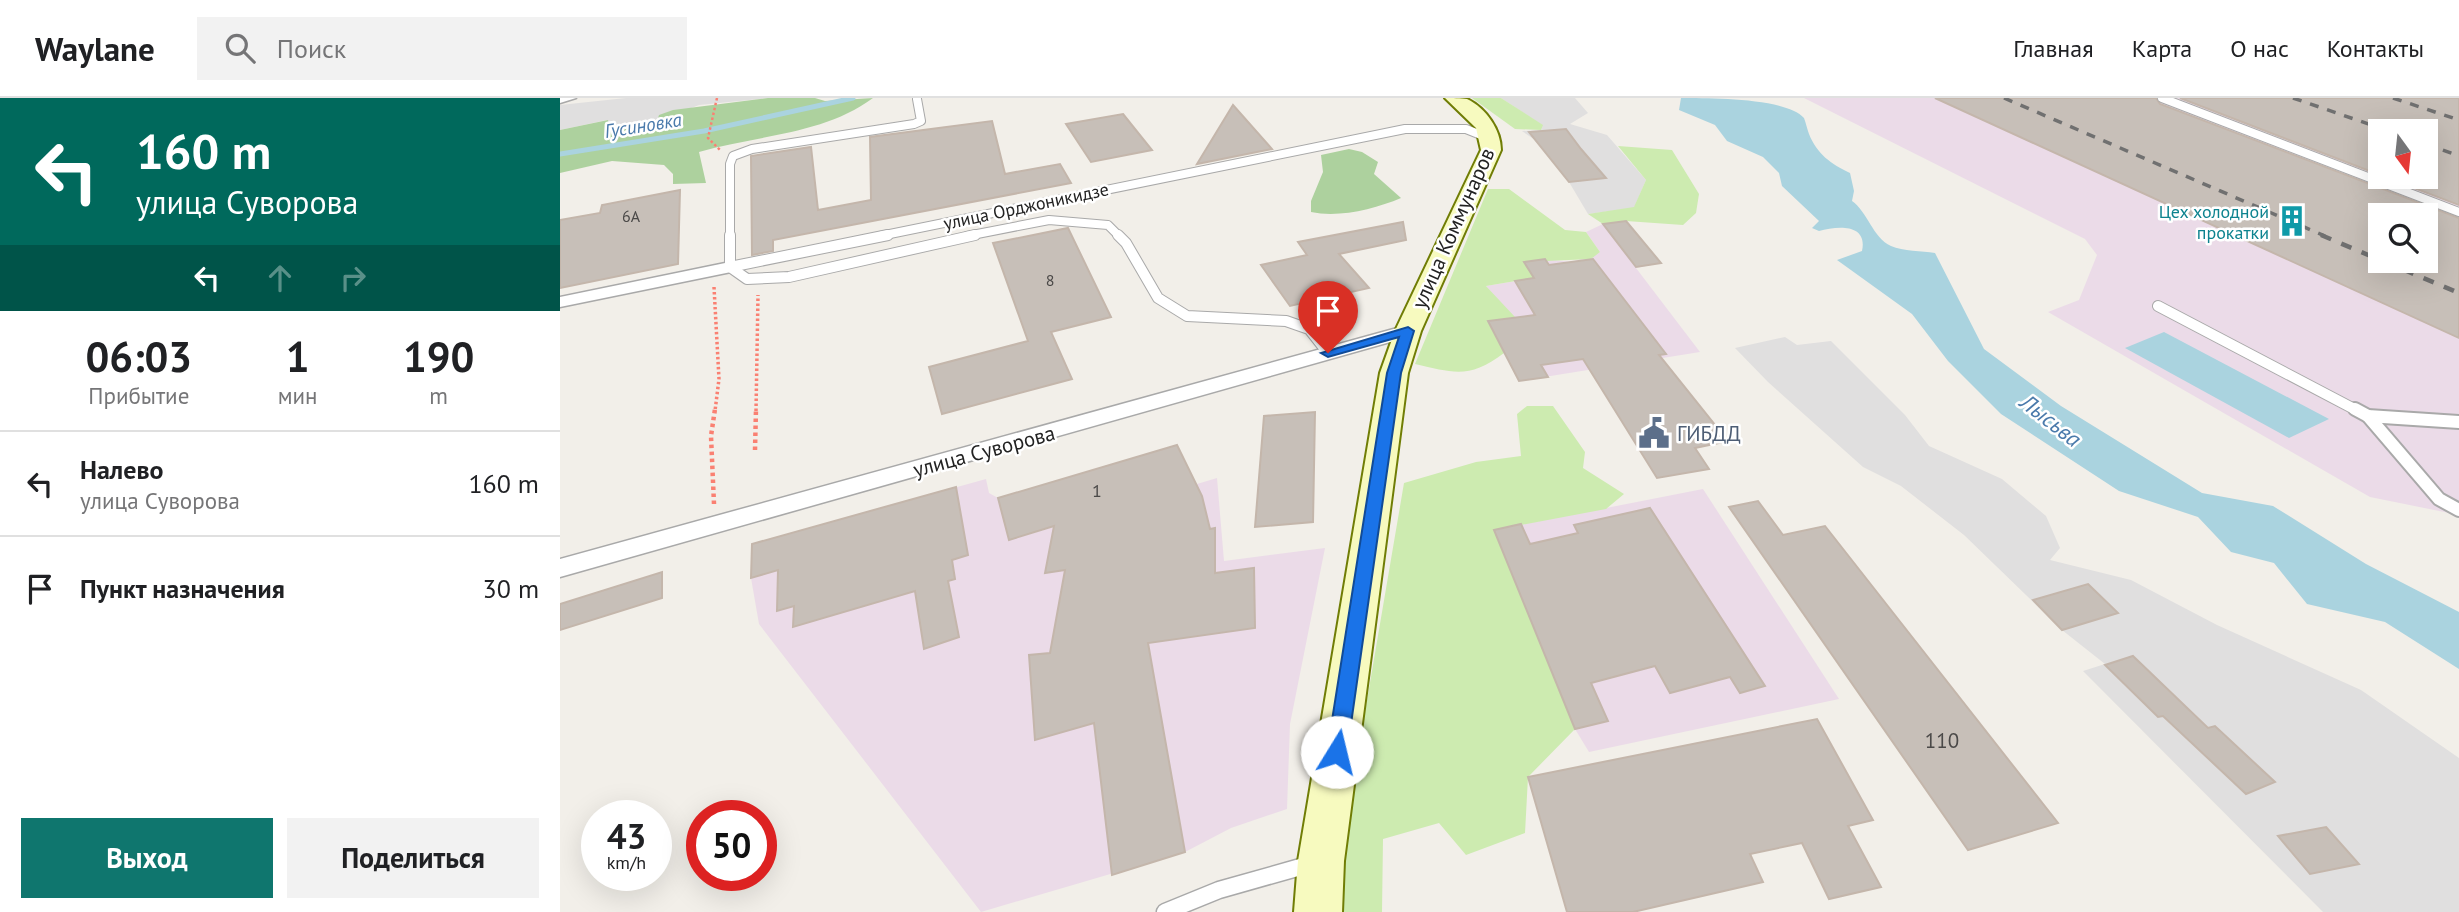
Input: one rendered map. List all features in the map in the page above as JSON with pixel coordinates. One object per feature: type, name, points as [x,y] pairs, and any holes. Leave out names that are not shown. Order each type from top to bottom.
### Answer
[{"type":"main road","name":"улица Коммунаров","points":[[1318,912],[1321,861],[1394,373],[1408,331],[1491,150],[1492,140],[1486,127],[1454,98]]},
{"type":"street","points":[[560,99],[570,98]]},
{"type":"street","name":"улица Орджоникидзе","points":[[560,302],[730,267]]},
{"type":"street","name":"улица Суворова","points":[[560,568],[1200,392],[1408,331]]},
{"type":"lane","points":[[2162,98],[2459,212]]},
{"type":"lane","points":[[917,99],[921,121],[914,124],[752,149],[733,156],[730,164],[730,267],[747,279],[789,277],[1017,225],[1076,219],[1108,225],[1126,243],[1158,298],[1187,316],[1286,321],[1309,330],[1328,353]]},
{"type":"lane","name":"улица Орджоникидзе","points":[[730,267],[1405,129],[1466,129],[1492,140]]},
{"type":"lane","points":[[2158,306],[2368,416],[2439,499],[2459,510]]},
{"type":"lane","points":[[2368,416],[2418,417],[2459,422]]},
{"type":"lane","points":[[1166,912],[1219,890],[1321,861]]},
{"type":"path","points":[[710,134],[717,98]]},
{"type":"path","points":[[716,526],[711,436],[719,379],[713,288],[730,267]]},
{"type":"path","points":[[755,450],[760,280]]},
{"type":"shaded area","points":[[626,98],[768,98],[699,105],[658,121],[608,126],[607,120],[560,130],[560,105]]},
{"type":"shaded area","points":[[1501,98],[1575,98],[1588,113],[1570,124],[1607,135],[1646,180],[1634,208],[1588,214],[1569,182],[1535,140],[1522,131],[1541,130],[1542,125]]},
{"type":"shaded area","points":[[1804,98],[2459,98],[2459,515],[2370,497],[2048,312],[2079,300],[2097,255],[2085,239]]},
{"type":"shaded area","points":[[1626,221],[1661,263],[1636,268],[1700,352],[1519,381],[1488,321],[1514,318],[1486,286],[1533,278],[1524,262],[1545,259],[1572,262],[1600,252],[1586,232],[1603,224]]},
{"type":"shaded area","points":[[1785,337],[1797,345],[1831,341],[1905,415],[1929,446],[2002,479],[2046,516],[2060,548],[2050,560],[2131,580],[2217,625],[2361,690],[2459,758],[2459,912],[2323,912],[2083,671],[2105,664],[2062,630],[1964,535],[1901,486],[1863,467],[1768,382],[1735,348]]},
{"type":"shaded area","points":[[1217,478],[1224,561],[1325,548],[1290,724],[1287,809],[1231,828],[1185,852],[981,912],[759,624],[751,578],[752,544],[986,479],[989,493],[998,498],[1010,540]]},
{"type":"shaded area","points":[[1703,489],[1839,699],[1589,752],[1575,729],[1494,530]]},
{"type":"green space","points":[[768,98],[815,98],[825,101],[873,98],[833,120],[811,127],[699,152],[706,183],[673,184],[673,174],[664,165],[612,161],[560,173],[560,130],[608,120],[609,126],[657,121],[659,115],[673,110]]},
{"type":"green space","points":[[1472,98],[1501,98],[1543,125],[1541,130],[1515,129]]},
{"type":"green space","points":[[1618,146],[1672,150],[1699,194],[1696,213],[1683,225],[1626,221],[1603,224],[1588,214],[1634,207],[1646,180]]},
{"type":"green space","points":[[1349,149],[1362,152],[1378,162],[1374,174],[1401,198],[1357,211],[1333,214],[1311,212],[1311,201],[1323,172],[1321,155]]},
{"type":"green space","points":[[1488,189],[1509,189],[1565,230],[1586,232],[1600,252],[1591,259],[1524,262],[1534,278],[1486,286],[1515,317],[1488,322],[1504,353],[1492,361],[1461,372],[1415,364]]},
{"type":"green space","points":[[1527,406],[1553,406],[1585,452],[1583,468],[1624,494],[1606,509],[1494,530],[1575,729],[1528,777],[1525,833],[1466,855],[1439,823],[1383,839],[1382,912],[1342,912],[1342,847],[1404,483],[1476,462],[1521,456],[1517,414]]},
{"type":"water","name":"Лысьва","points":[[1681,98],[1765,103],[1795,111],[1804,118],[1812,141],[1820,153],[1850,173],[1854,191],[1852,201],[1879,237],[1896,248],[1935,253],[1984,349],[2061,406],[2202,493],[2273,506],[2366,564],[2459,612],[2459,669],[2385,622],[2307,604],[2274,563],[2231,552],[2198,517],[2119,491],[2001,414],[1948,361],[1912,314],[1837,260],[1862,251],[1863,242],[1856,231],[1834,228],[1819,231],[1812,228],[1819,221],[1782,186],[1779,173],[1763,157],[1727,141],[1715,125],[1679,110]]},
{"type":"water","points":[[2164,332],[2329,419],[2289,438],[2125,348]]},
{"type":"building","name":"Цех холодной прокатки","points":[[1935,98],[2156,98],[2160,104],[2368,183],[2368,189],[2383,189],[2420,203],[2368,203],[2368,273],[2438,273],[2438,210],[2459,218],[2459,338]]},
{"type":"building","points":[[2180,98],[2459,98],[2459,205],[2417,189],[2438,189],[2438,119],[2368,119],[2368,170]]},
{"type":"building","points":[[1233,105],[1272,149],[1197,164]]},
{"type":"building","points":[[1123,114],[1152,150],[1091,162],[1066,124]]},
{"type":"building","points":[[992,121],[1005,174],[1060,164],[1071,183],[773,240],[773,251],[752,255],[751,156],[811,147],[818,210],[871,200],[870,137]]},
{"type":"building","points":[[1566,129],[1606,178],[1569,182],[1529,132]]},
{"type":"building","points":[[680,190],[678,264],[560,288],[560,220],[600,213],[602,205]]},
{"type":"building","points":[[1626,221],[1661,263],[1636,267],[1603,224]]},
{"type":"building","points":[[1403,222],[1406,240],[1339,254],[1369,288],[1290,306],[1261,265],[1307,255],[1298,242]]},
{"type":"building","points":[[1068,228],[1111,317],[1051,332],[1072,379],[942,414],[929,367],[1028,341],[993,243]]},
{"type":"building","points":[[1545,259],[1549,265],[1593,259],[1666,354],[1659,355],[1728,441],[1695,448],[1709,469],[1657,478],[1583,359],[1541,365],[1548,377],[1519,381],[1488,321],[1535,315],[1515,281],[1534,278],[1524,262]]},
{"type":"building","points":[[1315,412],[1313,522],[1255,527],[1264,416]]},
{"type":"building","points":[[1177,445],[1202,496],[1210,529],[1215,528],[1215,573],[1254,568],[1255,628],[1148,643],[1185,852],[1112,875],[1094,723],[1035,740],[1029,655],[1050,653],[1065,570],[1045,573],[1054,526],[1009,540],[998,498]]},
{"type":"building","points":[[956,487],[968,555],[952,560],[955,579],[948,581],[959,637],[924,649],[915,591],[793,627],[794,606],[777,611],[778,570],[751,578],[752,544]]},
{"type":"building","points":[[1758,501],[1783,535],[1825,526],[2058,823],[1968,850],[1729,507]]},
{"type":"building","points":[[1650,508],[1765,686],[1740,693],[1730,677],[1670,693],[1655,666],[1591,683],[1608,721],[1575,729],[1494,530],[1521,524],[1530,544],[1578,533],[1574,525]]},
{"type":"building","points":[[662,572],[662,598],[560,630],[560,604]]},
{"type":"building","points":[[2088,584],[2118,613],[2062,630],[2033,600]]},
{"type":"building","points":[[2133,656],[2208,728],[2215,726],[2275,782],[2246,794],[2163,716],[2158,717],[2105,665]]},
{"type":"building","points":[[1817,719],[1873,820],[1848,826],[1881,887],[1829,899],[1802,843],[1750,854],[1763,882],[1633,912],[1567,912],[1528,777]]},
{"type":"building","points":[[2326,827],[2359,864],[2310,874],[2278,836]]},
{"type":"waterway","name":"Гусиновка","points":[[560,154],[704,131],[853,98]]},
{"type":"railway","points":[[2004,98],[2325,236]]},
{"type":"railway","points":[[2293,98],[2368,124]]},
{"type":"railway","points":[[2393,98],[2459,120]]},
{"type":"railway","points":[[2438,148],[2459,156]]},
{"type":"railway","points":[[2321,235],[2368,255]]},
{"type":"railway","points":[[2412,273],[2459,293]]},
{"type":"place","name":"Цех холодной прокатки","points":[[2292,221]]},
{"type":"place","name":"ГИБДД","points":[[1654,433]]},
{"type":"route","points":[[1328,353],[1408,331],[1394,373],[1337,752]]}]
